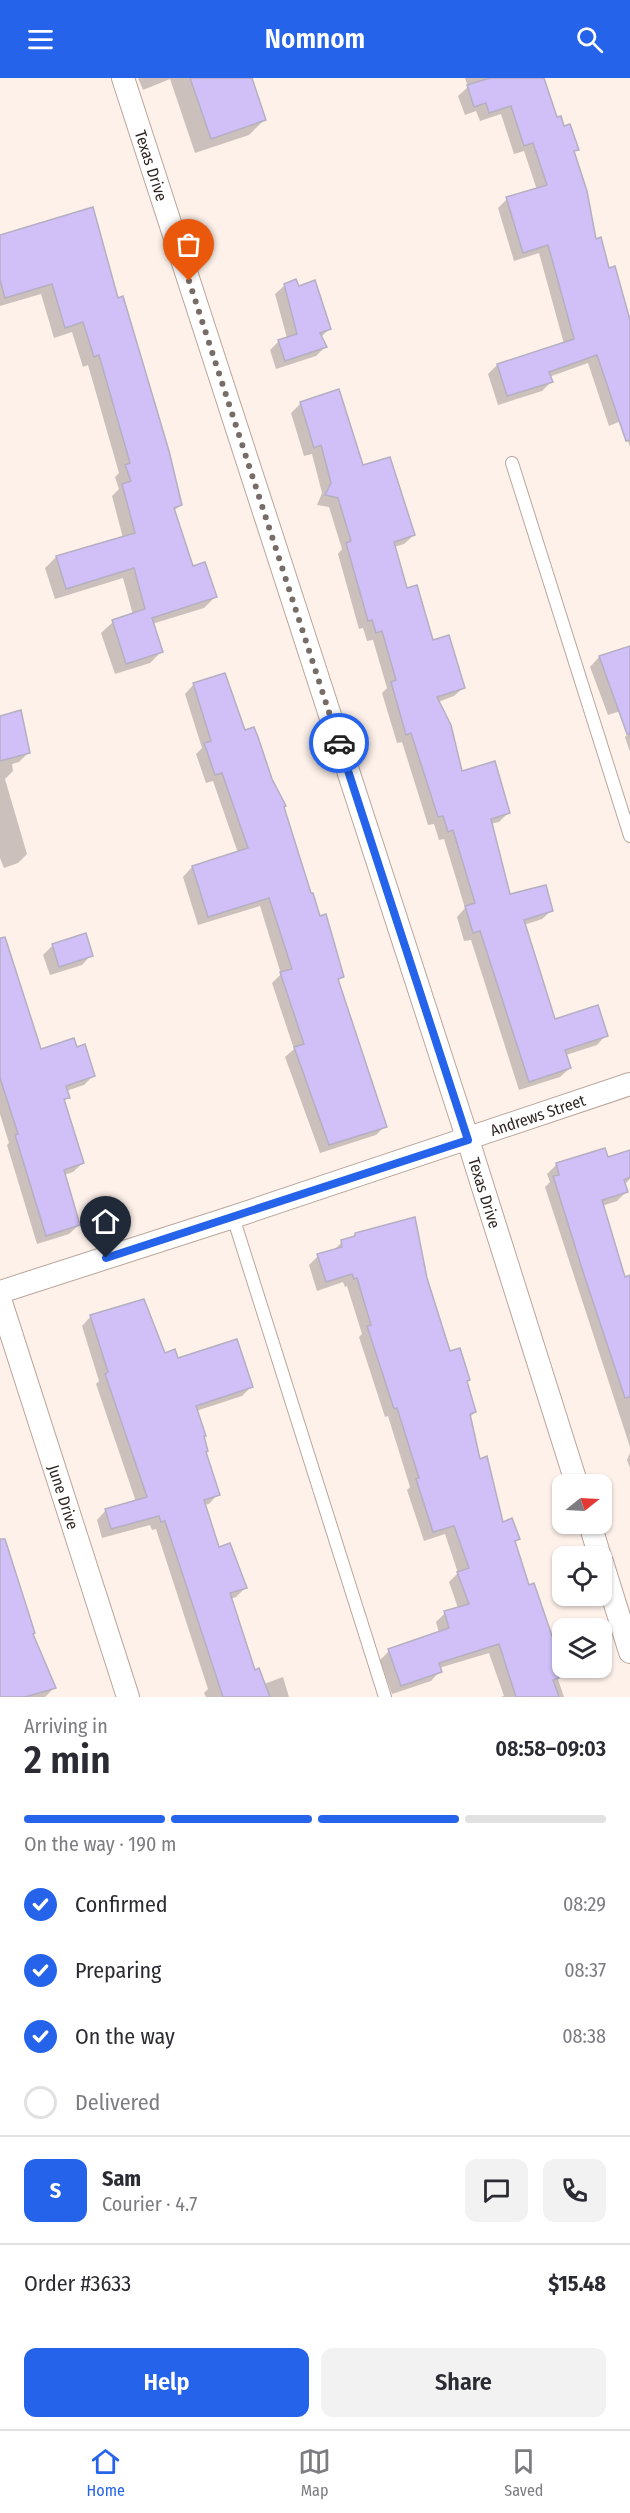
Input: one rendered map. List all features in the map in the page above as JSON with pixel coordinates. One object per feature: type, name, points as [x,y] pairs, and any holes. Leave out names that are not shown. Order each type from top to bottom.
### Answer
[{"type":"street","name":"Texas Drive","points":[[123,78],[468,1140],[574,1474]]},
{"type":"street","name":"Andrews Street","points":[[0,1292],[468,1140],[630,1084]]},
{"type":"street","name":"June Drive","points":[[0,1299],[128,1697]]},
{"type":"street","points":[[612,1594],[630,1652]]},
{"type":"lane","points":[[512,463],[630,836]]},
{"type":"lane","points":[[233,1217],[385,1697]]},
{"type":"building","points":[[190,78],[252,78],[266,120],[211,139]]},
{"type":"building","points":[[490,78],[544,78],[557,117],[561,116],[564,126],[570,124],[579,150],[574,151],[587,191],[596,239],[601,237],[609,268],[615,266],[630,320],[630,440],[626,441],[597,355],[549,372],[553,382],[507,396],[497,364],[574,339],[548,245],[523,253],[506,197],[547,185],[533,143],[524,146],[511,106],[489,113],[486,103],[474,107],[467,85]]},
{"type":"building","points":[[93,207],[118,298],[123,296],[169,451],[182,505],[174,508],[193,566],[205,562],[217,597],[152,618],[163,652],[126,664],[112,620],[145,609],[134,568],[66,589],[56,556],[135,533],[122,484],[131,481],[125,465],[130,463],[99,355],[94,357],[83,322],[65,328],[52,284],[5,298],[0,280],[0,235]]},
{"type":"building","points":[[296,279],[299,286],[315,280],[331,329],[320,333],[327,347],[285,361],[278,340],[297,334],[284,284]]},
{"type":"building","points":[[339,389],[363,465],[390,457],[415,535],[394,542],[407,588],[417,585],[433,640],[449,635],[465,688],[437,697],[451,725],[462,771],[495,761],[510,813],[491,819],[510,894],[546,885],[553,911],[524,920],[555,1019],[598,1005],[608,1036],[565,1050],[571,1068],[529,1082],[480,931],[473,933],[465,906],[475,903],[453,830],[448,832],[443,816],[438,817],[411,733],[406,735],[391,682],[396,680],[382,631],[376,633],[372,620],[368,621],[346,543],[351,541],[338,498],[325,495],[331,483],[321,445],[314,448],[300,402]]},
{"type":"building","points":[[630,646],[630,734],[627,734],[599,656]]},
{"type":"building","points":[[225,673],[245,730],[254,727],[272,779],[286,806],[284,807],[320,916],[326,914],[344,977],[338,979],[387,1127],[329,1145],[294,1047],[304,1044],[280,972],[292,969],[269,898],[208,917],[192,866],[248,848],[222,773],[215,775],[204,743],[211,741],[193,683]]},
{"type":"building","points":[[21,710],[30,753],[0,761],[0,716]]},
{"type":"building","points":[[86,933],[93,956],[59,967],[52,944]]},
{"type":"building","points":[[5,937],[41,1049],[74,1038],[77,1047],[85,1044],[95,1076],[66,1086],[70,1098],[64,1099],[84,1163],[64,1170],[80,1225],[46,1236],[0,1078],[0,938]]},
{"type":"building","points":[[605,1148],[608,1157],[630,1150],[630,1177],[624,1180],[628,1192],[602,1200],[625,1277],[630,1275],[630,1397],[625,1398],[553,1176],[559,1175],[556,1163]]},
{"type":"building","points":[[415,1217],[427,1278],[450,1351],[460,1348],[470,1380],[467,1381],[476,1412],[470,1414],[480,1459],[487,1456],[503,1522],[512,1518],[520,1539],[515,1541],[529,1585],[534,1583],[552,1636],[552,1678],[559,1678],[553,1680],[559,1697],[516,1697],[499,1644],[439,1663],[442,1672],[401,1686],[388,1649],[449,1628],[444,1611],[469,1604],[457,1572],[469,1568],[454,1526],[433,1532],[397,1408],[394,1409],[367,1326],[371,1325],[357,1278],[354,1279],[352,1274],[326,1282],[317,1254],[342,1247],[341,1240],[355,1236],[355,1233]]},
{"type":"building","points":[[144,1299],[165,1353],[175,1349],[178,1358],[237,1339],[253,1387],[196,1406],[206,1436],[204,1436],[208,1451],[206,1452],[220,1495],[204,1500],[219,1547],[230,1543],[247,1588],[230,1593],[255,1670],[259,1668],[270,1697],[223,1697],[165,1521],[161,1522],[159,1516],[111,1529],[105,1509],[147,1497],[105,1374],[108,1372],[90,1315]]},
{"type":"building","points":[[0,1539],[5,1539],[35,1633],[33,1634],[56,1688],[25,1697],[0,1697]]},
{"type":"way so far","points":[[189,281],[339,743]]},
{"type":"route","points":[[106,1258],[468,1140],[339,743]]}]
